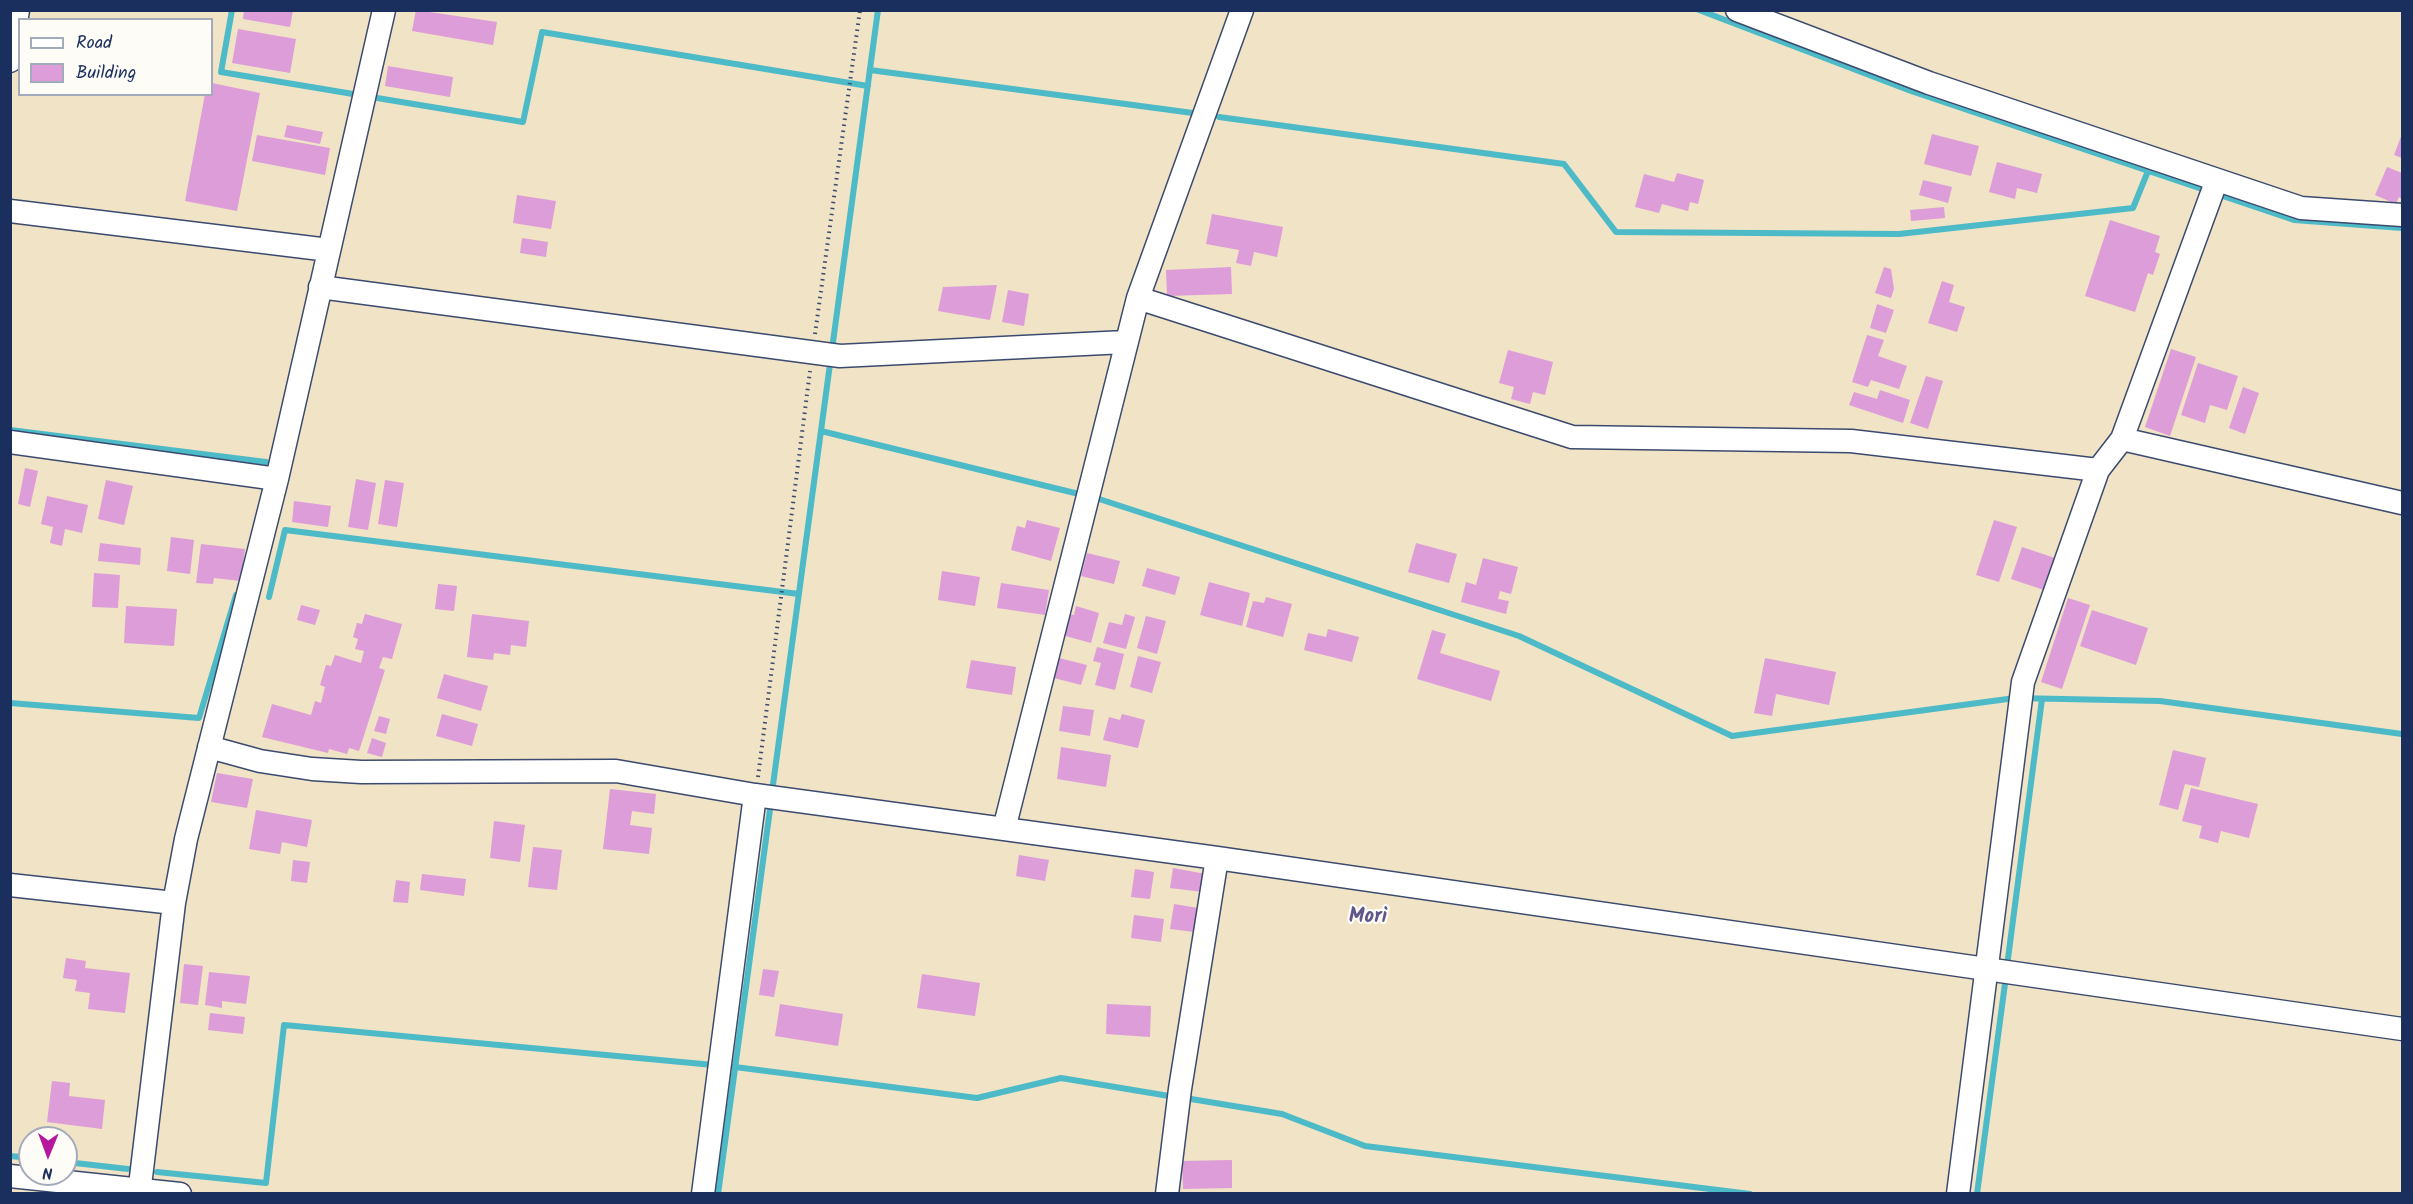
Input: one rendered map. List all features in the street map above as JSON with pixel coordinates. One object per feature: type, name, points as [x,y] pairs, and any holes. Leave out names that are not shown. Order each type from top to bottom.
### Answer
[{"type":"street","points":[[10,61],[18,10]]},
{"type":"street","points":[[140,1191],[174,903],[186,839],[277,479],[384,10]]},
{"type":"street","points":[[1005,829],[1125,342],[1138,298],[1242,10]]},
{"type":"street","points":[[1737,10],[2212,190],[2301,208],[2403,215]]},
{"type":"street","points":[[1958,1194],[2023,682],[2098,470],[2122,439],[2212,190]]},
{"type":"street","points":[[10,211],[329,250]]},
{"type":"street","points":[[320,287],[832,355],[1125,342]]},
{"type":"street","points":[[1138,298],[1572,437],[1851,441],[2098,470]]},
{"type":"street","points":[[2122,439],[2403,503]]},
{"type":"street","points":[[10,442],[277,479]]},
{"type":"street","points":[[209,747],[260,761],[312,769],[361,772],[616,771],[782,799],[1217,858],[2403,1029]]},
{"type":"street","points":[[703,1194],[755,795]]},
{"type":"street","points":[[1167,1194],[1179,1099],[1217,858]]},
{"type":"street","points":[[10,885],[174,903]]},
{"type":"street","points":[[10,1176],[180,1194]]},
{"type":"path","points":[[849,90],[860,10]]},
{"type":"path","points":[[755,795],[783,585]]},
{"type":"building","points":[[244,10],[293,10],[290,27],[243,19]]},
{"type":"building","points":[[416,10],[497,22],[493,45],[412,31]]},
{"type":"building","points":[[238,29],[296,39],[290,73],[232,63]]},
{"type":"building","points":[[388,66],[453,77],[450,97],[385,86]]},
{"type":"building","points":[[213,83],[260,93],[237,211],[185,201],[205,96],[213,96]]},
{"type":"building","points":[[287,125],[323,132],[320,144],[284,137]]},
{"type":"building","points":[[1932,134],[1979,146],[1971,176],[1924,164]]},
{"type":"building","points":[[2402,134],[2402,158],[2394,155]]},
{"type":"building","points":[[257,135],[330,148],[325,175],[252,161]]},
{"type":"building","points":[[1997,162],[2042,174],[2037,193],[2017,188],[2015,199],[1989,192]]},
{"type":"building","points":[[2387,167],[2402,173],[2402,199],[2399,197],[2396,204],[2375,195]]},
{"type":"building","points":[[1677,173],[1704,180],[1698,204],[1690,202],[1688,211],[1662,204],[1659,213],[1635,207],[1644,174],[1674,182]]},
{"type":"building","points":[[1923,180],[1952,187],[1948,203],[1919,195]]},
{"type":"building","points":[[517,195],[556,201],[551,229],[513,223]]},
{"type":"building","points":[[1944,207],[1945,218],[1911,221],[1910,210]]},
{"type":"building","points":[[1212,214],[1283,227],[1277,257],[1254,252],[1251,266],[1236,263],[1239,250],[1206,244]]},
{"type":"building","points":[[2110,220],[2160,236],[2155,252],[2160,254],[2153,275],[2148,273],[2135,312],[2085,296]]},
{"type":"building","points":[[522,238],[548,242],[546,257],[520,253]]},
{"type":"building","points":[[1231,267],[1232,294],[1167,296],[1166,270]]},
{"type":"building","points":[[1884,267],[1891,269],[1894,289],[1891,298],[1875,293]]},
{"type":"building","points":[[1942,281],[1954,285],[1949,302],[1965,307],[1957,332],[1928,323]]},
{"type":"building","points":[[997,285],[990,320],[938,311],[943,287]]},
{"type":"building","points":[[1008,290],[1029,294],[1024,326],[1002,322]]},
{"type":"building","points":[[1877,304],[1894,310],[1886,333],[1870,328]]},
{"type":"building","points":[[1867,335],[1884,340],[1878,356],[1907,366],[1899,389],[1871,380],[1868,387],[1852,382]]},
{"type":"building","points":[[2171,349],[2196,357],[2170,436],[2145,427]]},
{"type":"building","points":[[1508,350],[1553,362],[1545,395],[1533,392],[1530,404],[1511,399],[1514,387],[1499,383]]},
{"type":"building","points":[[2198,363],[2238,376],[2227,410],[2210,405],[2205,423],[2181,415]]},
{"type":"building","points":[[1926,376],[1943,381],[1928,429],[1910,423]]},
{"type":"building","points":[[2243,387],[2259,393],[2245,434],[2229,428]]},
{"type":"building","points":[[1880,390],[1910,400],[1903,423],[1849,405],[1854,392],[1877,399]]},
{"type":"building","points":[[25,468],[38,471],[30,507],[18,504]]},
{"type":"building","points":[[356,479],[376,483],[368,530],[348,527]]},
{"type":"building","points":[[106,480],[133,486],[124,525],[98,519]]},
{"type":"building","points":[[385,480],[404,483],[397,527],[378,524]]},
{"type":"building","points":[[47,496],[88,505],[82,533],[65,529],[62,546],[50,543],[53,527],[41,524]]},
{"type":"building","points":[[294,501],[331,506],[328,527],[292,522]]},
{"type":"building","points":[[1027,520],[1060,528],[1051,561],[1011,550],[1017,526],[1025,528]]},
{"type":"building","points":[[1994,520],[2017,527],[1999,582],[1976,575]]},
{"type":"building","points":[[171,537],[194,540],[190,574],[167,571]]},
{"type":"building","points":[[100,543],[141,548],[140,565],[98,561]]},
{"type":"building","points":[[1416,543],[1457,554],[1449,583],[1408,572]]},
{"type":"building","points":[[201,544],[245,549],[241,581],[214,578],[213,584],[196,583]]},
{"type":"building","points":[[2022,547],[2055,558],[2044,590],[2011,579]]},
{"type":"building","points":[[1087,553],[1120,561],[1114,584],[1081,576]]},
{"type":"building","points":[[1483,558],[1518,567],[1511,594],[1500,591],[1498,599],[1509,601],[1506,614],[1461,602],[1466,582],[1476,585]]},
{"type":"building","points":[[1147,568],[1180,577],[1175,595],[1142,586]]},
{"type":"building","points":[[942,571],[980,577],[975,606],[938,600]]},
{"type":"building","points":[[94,573],[120,575],[118,608],[92,607]]},
{"type":"building","points":[[1209,582],[1250,593],[1242,626],[1200,615]]},
{"type":"building","points":[[1001,583],[1049,590],[1045,615],[997,608]]},
{"type":"building","points":[[438,584],[457,586],[454,611],[435,609]]},
{"type":"building","points":[[1266,597],[1292,604],[1283,637],[1246,627],[1253,601],[1264,603]]},
{"type":"building","points":[[2068,598],[2090,605],[2062,689],[2041,682]]},
{"type":"building","points":[[301,605],[320,610],[315,625],[297,620]]},
{"type":"building","points":[[126,606],[177,609],[174,646],[124,643]]},
{"type":"building","points":[[1076,606],[1099,613],[1091,643],[1062,635],[1068,614],[1074,615]]},
{"type":"building","points":[[2092,610],[2148,628],[2136,665],[2080,646]]},
{"type":"building","points":[[365,614],[402,624],[392,659],[383,657],[379,668],[385,670],[359,751],[349,748],[347,754],[329,749],[328,753],[262,737],[272,704],[311,715],[315,701],[321,703],[325,687],[320,685],[326,665],[331,666],[335,655],[361,663],[364,651],[355,649],[358,639],[353,637],[357,623],[362,624]]},
{"type":"building","points":[[472,614],[529,621],[526,647],[511,645],[510,655],[494,653],[493,660],[467,657]]},
{"type":"building","points":[[1125,614],[1135,617],[1126,649],[1103,643],[1109,622],[1122,625]]},
{"type":"building","points":[[1146,616],[1166,621],[1157,654],[1137,648]]},
{"type":"building","points":[[1328,629],[1359,637],[1352,662],[1304,650],[1308,633],[1326,637]]},
{"type":"building","points":[[1432,630],[1446,634],[1440,653],[1500,671],[1491,701],[1417,679]]},
{"type":"building","points":[[1097,647],[1124,654],[1115,690],[1095,685],[1101,663],[1093,661]]},
{"type":"building","points":[[1138,656],[1161,662],[1152,693],[1130,687]]},
{"type":"building","points":[[1059,658],[1087,665],[1081,685],[1054,678]]},
{"type":"building","points":[[1765,658],[1836,672],[1829,705],[1776,694],[1772,716],[1754,713]]},
{"type":"building","points":[[971,660],[1016,667],[1012,695],[966,688]]},
{"type":"building","points":[[444,674],[488,686],[481,711],[437,698]]},
{"type":"building","points":[[1063,706],[1094,710],[1090,736],[1059,731]]},
{"type":"building","points":[[442,714],[478,724],[472,746],[436,736]]},
{"type":"building","points":[[1122,714],[1145,720],[1138,748],[1103,740],[1109,717],[1120,720]]},
{"type":"building","points":[[379,716],[390,719],[386,734],[374,731]]},
{"type":"building","points":[[372,738],[386,743],[382,757],[367,753]]},
{"type":"building","points":[[1061,747],[1111,755],[1106,787],[1057,779]]},
{"type":"building","points":[[2173,750],[2206,758],[2199,787],[2185,784],[2178,810],[2159,805]]},
{"type":"building","points":[[217,773],[253,779],[247,808],[211,802]]},
{"type":"building","points":[[2191,788],[2258,804],[2249,838],[2221,831],[2218,843],[2199,838],[2202,826],[2182,821]]},
{"type":"building","points":[[610,789],[656,794],[654,814],[632,811],[630,825],[652,828],[649,854],[603,849]]},
{"type":"building","points":[[256,810],[312,820],[307,847],[282,842],[280,854],[249,849]]},
{"type":"building","points":[[494,821],[525,825],[520,862],[490,858]]},
{"type":"building","points":[[533,847],[562,850],[557,890],[528,887]]},
{"type":"building","points":[[1019,855],[1049,860],[1045,881],[1016,876]]},
{"type":"building","points":[[293,860],[310,862],[307,883],[291,881]]},
{"type":"building","points":[[1173,868],[1206,874],[1203,892],[1170,888]]},
{"type":"building","points":[[1135,869],[1154,872],[1150,899],[1131,897]]},
{"type":"building","points":[[422,874],[466,879],[464,896],[420,890]]},
{"type":"building","points":[[396,880],[410,882],[408,903],[393,902]]},
{"type":"building","points":[[1174,904],[1198,908],[1194,932],[1170,929]]},
{"type":"building","points":[[1134,915],[1164,919],[1161,942],[1131,938]]},
{"type":"building","points":[[66,958],[86,961],[85,968],[130,973],[125,1013],[88,1009],[90,993],[75,991],[77,980],[63,978]]},
{"type":"building","points":[[184,964],[203,966],[198,1005],[180,1003]]},
{"type":"building","points":[[763,969],[779,971],[774,997],[759,995]]},
{"type":"building","points":[[209,972],[250,976],[246,1004],[222,1001],[222,1008],[205,1005]]},
{"type":"building","points":[[922,974],[980,983],[975,1016],[917,1008]]},
{"type":"building","points":[[780,1004],[843,1014],[838,1046],[775,1036]]},
{"type":"building","points":[[1107,1004],[1151,1006],[1150,1037],[1106,1034]]},
{"type":"building","points":[[210,1013],[245,1017],[243,1034],[208,1030]]},
{"type":"building","points":[[52,1081],[70,1083],[69,1096],[105,1100],[102,1129],[47,1122]]},
{"type":"building","points":[[1232,1160],[1232,1188],[1183,1189],[1182,1161]]},
{"type":"waterway","points":[[232,10],[221,72],[353,94]]},
{"type":"waterway","points":[[772,792],[878,10]]},
{"type":"waterway","points":[[1699,10],[1911,91],[2294,220],[2402,228]]},
{"type":"waterway","points":[[377,98],[523,122],[542,32],[868,86]]},
{"type":"waterway","points":[[870,70],[1193,113]]},
{"type":"waterway","points":[[1219,117],[1564,164],[1616,232],[1899,234],[2133,208],[2148,171]]},
{"type":"waterway","points":[[10,430],[266,462]]},
{"type":"waterway","points":[[821,431],[1083,495]]},
{"type":"waterway","points":[[1093,497],[1519,636],[1732,736],[2015,698],[2160,701],[2402,734]]},
{"type":"waterway","points":[[269,597],[285,530],[799,594]]},
{"type":"waterway","points":[[10,703],[199,718],[236,595]]},
{"type":"waterway","points":[[2007,966],[2042,699]]},
{"type":"waterway","points":[[718,1194],[771,802]]},
{"type":"waterway","points":[[1977,1194],[2006,976]]},
{"type":"waterway","points":[[157,1172],[266,1183],[284,1025],[735,1067],[977,1098],[1061,1078],[1175,1097]]},
{"type":"waterway","points":[[1185,1098],[1282,1114],[1365,1146],[1750,1194]]},
{"type":"waterway","points":[[10,1156],[18,1157]]},
{"type":"waterway","points":[[78,1163],[128,1169]]},
{"type":"district","name":"Mori","points":[[1368,918]]}]
